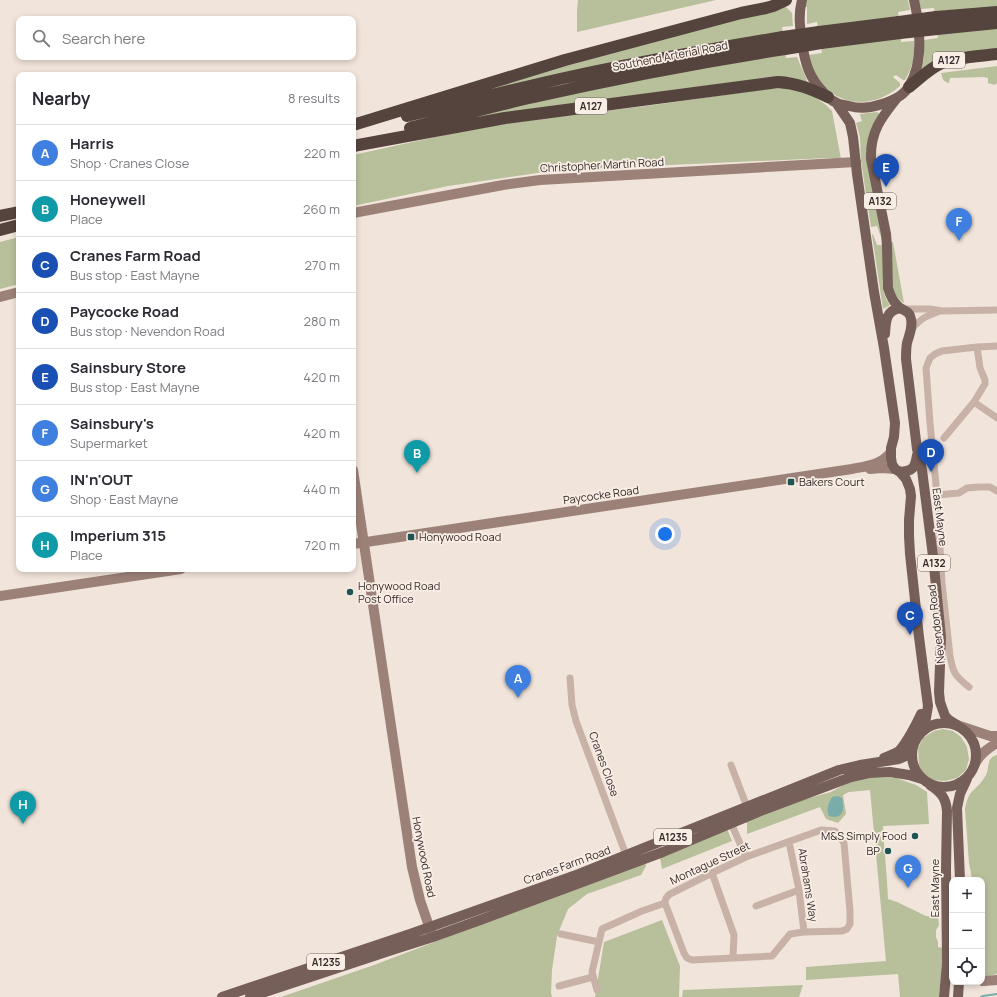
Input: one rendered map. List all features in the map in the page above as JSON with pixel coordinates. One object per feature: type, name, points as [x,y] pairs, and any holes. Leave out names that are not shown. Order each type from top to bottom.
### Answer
[{"type":"highway","points":[[356,124],[558,62],[766,8],[786,0]]},
{"type":"highway","name":"Southend Arterial Road","points":[[356,129],[498,94],[665,57],[936,23],[997,12]]},
{"type":"highway","name":"Southend Arterial Road","points":[[936,23],[997,23]]},
{"type":"highway","name":"Southend Arterial Road","points":[[356,141],[513,102],[596,83],[694,64],[784,43]]},
{"type":"highway","name":"A127","points":[[909,87],[943,62],[997,54]]},
{"type":"highway","name":"A127","points":[[356,145],[505,118],[787,82],[808,88],[832,100]]},
{"type":"highway","points":[[0,216],[16,213]]},
{"type":"highway","points":[[0,230],[16,226]]},
{"type":"main road","name":"A132","points":[[802,0],[799,20],[806,62],[812,80],[846,116],[852,128],[874,292],[895,423],[891,452],[892,464],[906,479],[910,489],[910,548],[919,637],[928,702],[925,723],[913,746],[912,759],[915,770],[926,782]]},
{"type":"main road","name":"A132","points":[[832,100],[857,108],[870,107],[897,98],[909,87],[918,64],[920,50],[914,0]]},
{"type":"main road","name":"East Mayne","points":[[897,98],[876,127],[870,151],[872,168],[886,234],[888,252],[888,288],[892,297],[901,308],[907,311],[911,317],[912,324],[907,342],[906,359],[929,521],[941,636],[940,702],[945,716],[957,725]]},
{"type":"main road","name":"A132","points":[[884,348],[887,318],[890,312],[901,308]]},
{"type":"main road","name":"East Mayne","points":[[897,470],[908,471],[912,469],[916,462],[918,449]]},
{"type":"main road","points":[[860,765],[892,755],[902,748],[920,716],[923,706],[925,680]]},
{"type":"main road","name":"A132","points":[[918,736],[930,726],[948,722],[963,728],[970,738],[975,750],[975,764],[962,789],[958,803],[957,813],[960,877]]},
{"type":"main road","name":"Cranes Farm Road","points":[[250,997],[361,960],[839,770],[899,759],[906,756],[911,751],[913,746]]},
{"type":"main road","name":"Cranes Farm Road","points":[[222,997],[431,932],[652,856],[794,798],[863,774],[876,772],[897,772],[909,774],[926,782]]},
{"type":"main road","points":[[926,782],[937,787],[949,787],[961,783],[971,774]]},
{"type":"main road","name":"East Mayne","points":[[926,782],[939,791],[943,796],[947,811],[946,962],[944,997]]},
{"type":"main road","points":[[958,997],[959,985]]},
{"type":"street","name":"Christopher Martin Road","points":[[356,213],[503,185],[540,180],[856,162]]},
{"type":"street","points":[[0,296],[16,293]]},
{"type":"street","points":[[901,308],[942,311],[997,310]]},
{"type":"street","points":[[911,330],[925,317],[942,311]]},
{"type":"street","name":"Nevendon Road","points":[[969,687],[956,676],[950,656],[942,582],[937,495],[926,368],[930,358],[942,351],[997,346]]},
{"type":"street","points":[[944,438],[974,402],[985,384],[980,368],[977,347]]},
{"type":"street","points":[[974,402],[997,418]]},
{"type":"street","name":"Paycocke Road","points":[[356,543],[852,469],[882,462],[891,452]]},
{"type":"street","name":"Paycocke Road","points":[[852,469],[882,468],[897,470]]},
{"type":"street","points":[[937,495],[959,493],[968,488],[979,487],[990,487],[997,490]]},
{"type":"street","name":"Honywood Road","points":[[356,490],[412,867],[417,891],[431,932]]},
{"type":"street","points":[[0,596],[161,572]]},
{"type":"street","name":"Cranes Close","points":[[570,678],[572,705],[576,721],[626,855]]},
{"type":"street","points":[[957,725],[990,736],[997,736]]},
{"type":"street","points":[[975,764],[982,753],[997,743]]},
{"type":"street","points":[[731,765],[747,807]]},
{"type":"street","points":[[731,823],[746,857]]},
{"type":"street","name":"Montague Street","points":[[821,830],[835,831],[844,842],[850,924],[842,931],[790,934],[772,956],[692,960],[687,958],[665,903],[665,899],[670,894],[746,857],[821,830]]},
{"type":"street","name":"Abrahams Way","points":[[790,842],[799,890],[804,932]]},
{"type":"street","points":[[712,873],[734,935],[733,957]]},
{"type":"street","points":[[756,906],[799,890]]},
{"type":"street","points":[[598,990],[592,972],[602,929],[642,911],[665,903]]},
{"type":"street","points":[[561,934],[599,942]]},
{"type":"street","points":[[559,986],[593,977]]},
{"type":"street","points":[[985,980],[997,980]]},
{"type":"green space","points":[[578,0],[716,0],[577,32]]},
{"type":"green space","points":[[807,0],[908,0],[910,10],[898,12],[899,18],[818,28],[817,22],[807,24],[807,7],[805,7]]},
{"type":"green space","points":[[919,0],[997,0],[997,8],[935,14],[934,8],[921,9]]},
{"type":"green space","points":[[785,6],[792,13],[793,26],[782,27],[783,34],[443,104],[533,73]]},
{"type":"green space","points":[[997,27],[997,51],[921,72],[924,58],[924,40],[938,38],[937,33]]},
{"type":"green space","points":[[901,37],[901,42],[914,41],[914,57],[910,71],[905,80],[896,75],[893,77],[900,83],[900,86],[886,95],[872,101],[858,102],[844,99],[832,93],[822,84],[814,71],[809,55],[822,53],[821,47]]},
{"type":"green space","points":[[785,52],[786,58],[797,57],[808,83],[481,117],[481,115],[498,109],[500,111],[527,102]]},
{"type":"green space","points":[[997,66],[997,83],[995,85],[988,83],[988,78],[984,77],[950,78],[948,83],[943,80],[941,73]]},
{"type":"green space","points":[[782,88],[796,90],[816,98],[827,106],[832,111],[841,159],[828,158],[558,170],[448,186],[356,205],[356,154],[477,128]]},
{"type":"green space","points":[[877,112],[880,114],[873,126],[882,237],[877,226],[871,227],[861,161],[860,137],[856,123],[862,121],[860,114]]},
{"type":"green space","points":[[873,234],[877,245],[883,245],[883,290],[890,305],[883,309],[872,235]]},
{"type":"green space","points":[[16,238],[16,285],[0,289],[0,242]]},
{"type":"green space","points":[[891,242],[893,242],[904,303],[897,297],[893,290]]},
{"type":"green space","points":[[943,729],[953,731],[961,737],[967,747],[969,759],[966,770],[957,778],[945,781],[933,780],[923,773],[919,765],[918,748],[923,738],[934,731]]},
{"type":"green space","points":[[997,755],[997,974],[988,976],[985,976],[985,877],[971,877],[965,809],[970,794],[986,775],[990,760]]},
{"type":"green space","points":[[875,777],[896,778],[916,785],[927,792],[929,824],[883,826],[883,835],[888,899],[926,916],[938,917],[939,925],[936,930],[936,937],[938,947],[943,948],[939,997],[900,997],[898,974],[806,980],[806,967],[886,961],[870,790],[849,792],[843,795],[846,814],[838,823],[826,819],[820,807],[747,834],[747,823],[743,822],[795,802],[831,792],[851,781]]},
{"type":"green space","points":[[727,829],[732,841],[662,869],[660,858]]},
{"type":"green space","points":[[645,862],[646,866],[641,875],[587,894],[568,909],[557,936],[552,970],[552,997],[281,997],[374,965]]},
{"type":"green space","points":[[662,920],[680,966],[679,997],[595,997],[604,942]]},
{"type":"green space","points":[[803,985],[799,997],[682,997],[683,990]]},
{"type":"water","points":[[838,796],[842,798],[842,813],[834,817],[829,816],[829,802],[832,797]]},
{"type":"waterway","points":[[981,997],[997,994]]},
{"type":"place","name":"Sainsbury Store","points":[[886,187]]},
{"type":"place","name":"Sainsbury's","points":[[959,241]]},
{"type":"place","name":"Paycocke Road","points":[[931,472]]},
{"type":"place","name":"Honeywell","points":[[417,473]]},
{"type":"place","name":"Bakers Court","points":[[791,482]]},
{"type":"place","name":"Honywood Road","points":[[411,537]]},
{"type":"place","name":"Honywood Road Post Office","points":[[350,592]]},
{"type":"place","name":"Cranes Farm Road","points":[[910,635]]},
{"type":"place","name":"Harris","points":[[518,698]]},
{"type":"place","name":"Imperium 315","points":[[23,824]]},
{"type":"place","name":"M&S Simply Food","points":[[915,836]]},
{"type":"place","name":"BP","points":[[888,851]]},
{"type":"place","name":"IN'n'OUT","points":[[908,888]]}]
